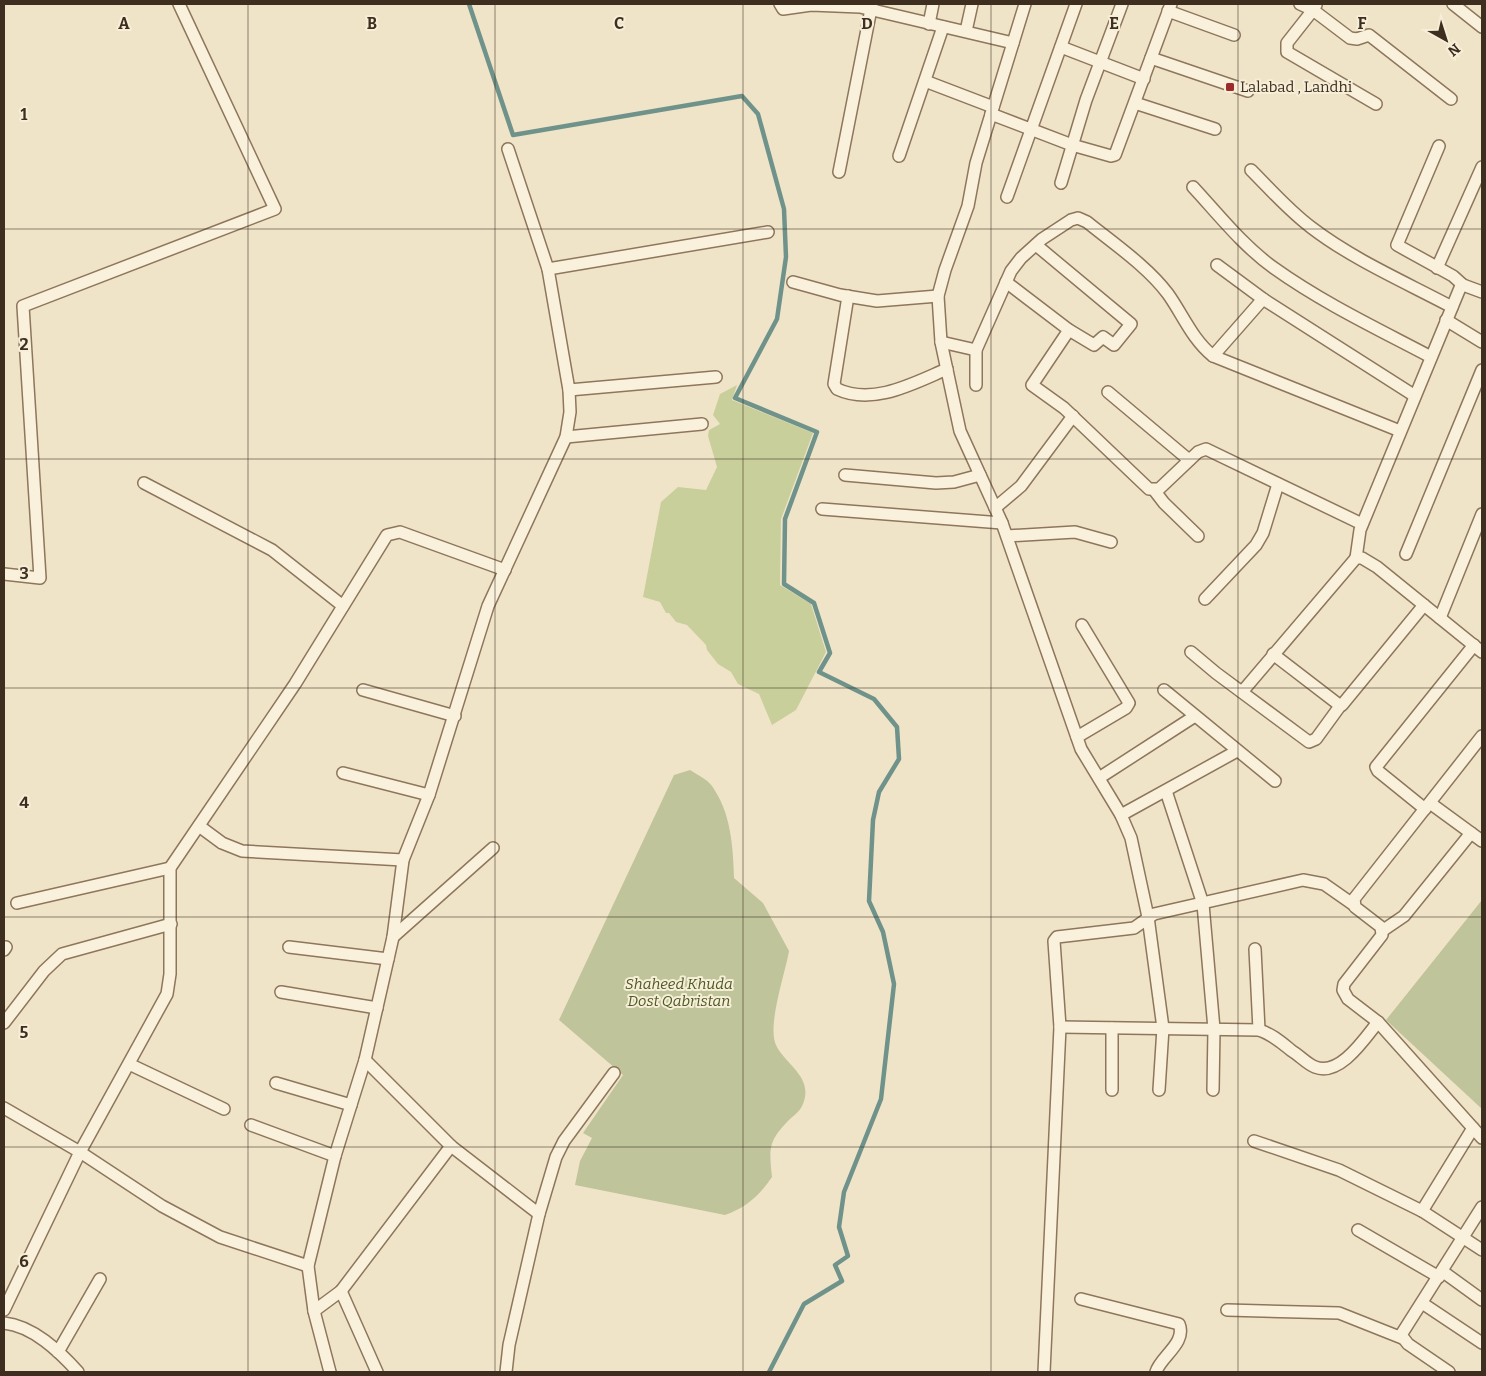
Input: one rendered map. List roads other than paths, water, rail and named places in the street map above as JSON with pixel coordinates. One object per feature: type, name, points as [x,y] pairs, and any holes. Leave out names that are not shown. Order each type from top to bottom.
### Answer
[{"type":"street","points":[[4,574],[40,578],[23,306],[275,209],[179,4]]},
{"type":"street","points":[[780,4],[783,9],[825,5],[872,7],[929,24],[1013,43]]},
{"type":"street","points":[[929,24],[933,4]]},
{"type":"street","points":[[966,31],[972,4]]},
{"type":"street","points":[[1025,4],[976,163],[969,201],[938,296],[941,342],[960,431],[1007,536],[1081,749],[1121,815],[1131,838],[1148,917],[1163,1028],[1159,1090]]},
{"type":"street","points":[[1007,197],[1076,4]]},
{"type":"street","points":[[1061,183],[1100,62],[1122,4]]},
{"type":"street","points":[[1300,4],[1315,7],[1350,38],[1357,40],[1370,35],[1451,99]]},
{"type":"street","points":[[1453,4],[1482,27]]},
{"type":"street","points":[[839,172],[872,7]]},
{"type":"street","points":[[925,81],[1072,145],[1111,156],[1115,155],[1169,7],[1234,35]]},
{"type":"street","points":[[1315,7],[1287,43],[1287,52],[1376,104]]},
{"type":"street","points":[[899,156],[943,27]]},
{"type":"street","points":[[1061,47],[1144,79]]},
{"type":"street","points":[[1151,58],[1248,91]]},
{"type":"street","points":[[1135,103],[1215,130]]},
{"type":"street","points":[[1439,146],[1396,243],[1401,249],[1453,276],[1463,285],[1482,290]]},
{"type":"street","points":[[330,1372],[314,1311],[308,1266],[335,1156],[365,1060],[393,937],[403,860],[429,795],[488,606],[566,437],[570,412],[569,390],[548,269],[508,148]]},
{"type":"street","points":[[1437,268],[1482,167]]},
{"type":"street","points":[[1251,170],[1287,207],[1312,228],[1380,269],[1452,307]]},
{"type":"street","points":[[1193,187],[1257,254],[1274,268],[1322,298],[1431,357]]},
{"type":"street","points":[[976,385],[976,350],[1006,282],[1020,258],[1070,220],[1078,218],[1087,222],[1150,275],[1168,293],[1200,344],[1213,356],[1400,431]]},
{"type":"street","points":[[548,269],[768,232]]},
{"type":"street","points":[[1006,282],[1069,330],[1094,345],[1103,337],[1114,345],[1131,324],[1036,245]]},
{"type":"street","points":[[1217,265],[1263,299],[1414,396]]},
{"type":"street","points":[[793,282],[848,296],[877,301],[938,296]]},
{"type":"street","points":[[1242,692],[1356,558],[1357,542],[1362,524],[1446,320],[1463,285]]},
{"type":"street","points":[[848,296],[834,384],[837,389],[870,394],[895,392],[947,369]]},
{"type":"street","points":[[1213,356],[1263,299]]},
{"type":"street","points":[[1446,320],[1482,342]]},
{"type":"street","points":[[1069,330],[1032,385],[1073,416],[1149,489],[1159,489],[1198,452],[1206,449],[1362,524]]},
{"type":"street","points":[[941,342],[976,350]]},
{"type":"street","points":[[1406,554],[1482,370]]},
{"type":"street","points":[[569,390],[716,377]]},
{"type":"street","points":[[1108,392],[1189,460]]},
{"type":"street","points":[[995,508],[1021,486],[1073,416]]},
{"type":"street","points":[[566,437],[702,424]]},
{"type":"street","points":[[845,475],[936,483],[954,482],[980,475]]},
{"type":"street","points":[[144,483],[272,550],[343,606]]},
{"type":"street","points":[[1205,599],[1256,545],[1263,533],[1278,484]]},
{"type":"street","points":[[1154,490],[1164,503],[1198,536]]},
{"type":"street","points":[[822,509],[1002,523]]},
{"type":"street","points":[[1440,618],[1482,514]]},
{"type":"street","points":[[4,1310],[80,1152],[167,994],[171,924],[170,868],[295,684],[387,535],[392,532],[400,532],[504,570]]},
{"type":"street","points":[[1007,536],[1075,532],[1111,542]]},
{"type":"street","points":[[1356,558],[1362,558],[1377,567],[1478,649],[1376,767],[1378,771],[1427,806],[1482,841]]},
{"type":"street","points":[[1191,652],[1242,692],[1312,742],[1424,605]]},
{"type":"street","points":[[1077,737],[1126,708],[1128,703],[1082,625]]},
{"type":"street","points":[[1273,654],[1340,706]]},
{"type":"street","points":[[363,690],[455,716]]},
{"type":"street","points":[[1164,690],[1275,781]]},
{"type":"street","points":[[1098,778],[1195,716]]},
{"type":"street","points":[[1354,905],[1354,899],[1482,736]]},
{"type":"street","points":[[1121,815],[1237,750]]},
{"type":"street","points":[[343,773],[429,795]]},
{"type":"street","points":[[1166,791],[1203,904],[1214,1029],[1213,1090]]},
{"type":"street","points":[[198,826],[222,843],[242,851],[403,860]]},
{"type":"street","points":[[1382,931],[1404,916],[1471,833]]},
{"type":"street","points":[[393,937],[493,848]]},
{"type":"street","points":[[17,903],[170,868]]},
{"type":"street","points":[[1044,1372],[1060,1027],[1052,944],[1055,939],[1134,928],[1154,914],[1303,880],[1314,880],[1324,884],[1380,925],[1382,931],[1382,934],[1344,984],[1343,990],[1348,999],[1378,1022],[1482,1138]]},
{"type":"street","points":[[4,1023],[44,971],[62,954],[171,924]]},
{"type":"street","points":[[289,947],[388,959]]},
{"type":"street","points":[[1255,949],[1259,1030]]},
{"type":"street","points":[[281,992],[377,1008]]},
{"type":"street","points":[[1060,1027],[1259,1030],[1277,1039],[1315,1067],[1325,1068],[1340,1063],[1351,1055],[1378,1022]]},
{"type":"street","points":[[1112,1028],[1112,1090]]},
{"type":"street","points":[[365,1060],[451,1146],[539,1214]]},
{"type":"street","points":[[129,1064],[224,1109]]},
{"type":"street","points":[[506,1372],[509,1345],[539,1214],[556,1157],[564,1141],[614,1072]]},
{"type":"street","points":[[276,1083],[351,1104]]},
{"type":"street","points":[[4,1108],[80,1152],[162,1206],[220,1237],[308,1266]]},
{"type":"street","points":[[251,1125],[335,1156]]},
{"type":"street","points":[[1422,1211],[1473,1128]]},
{"type":"street","points":[[1254,1141],[1338,1170],[1422,1211],[1482,1250]]},
{"type":"street","points":[[314,1311],[341,1291],[451,1146]]},
{"type":"street","points":[[1402,1338],[1402,1335],[1482,1208]]},
{"type":"street","points":[[1358,1230],[1440,1274],[1482,1300]]},
{"type":"street","points":[[58,1352],[100,1279]]},
{"type":"street","points":[[341,1291],[377,1372]]},
{"type":"street","points":[[1081,1299],[1178,1324],[1180,1330],[1172,1353],[1159,1363],[1156,1372]]},
{"type":"street","points":[[1422,1303],[1482,1343]]},
{"type":"street","points":[[1227,1310],[1339,1313],[1402,1338],[1450,1372]]},
{"type":"street","points":[[4,1322],[27,1330],[58,1352],[78,1372]]},
{"type":"waterway","points":[[469,4],[513,135],[742,96],[758,114],[784,209],[786,257],[777,319],[735,398],[817,432],[785,519],[784,584],[814,603],[830,653],[819,672],[874,699],[897,727],[899,759],[879,792],[873,820],[869,901],[883,932],[894,984],[881,1099],[844,1192],[839,1227],[848,1256],[835,1265],[842,1281],[804,1304],[769,1372]]},
{"type":"place","name":"Lalabad , Landhi","points":[[1230,87]]},
{"type":"park label","name":"Shaheed Khuda Dost Qabristan","points":[[679,992]]}]
